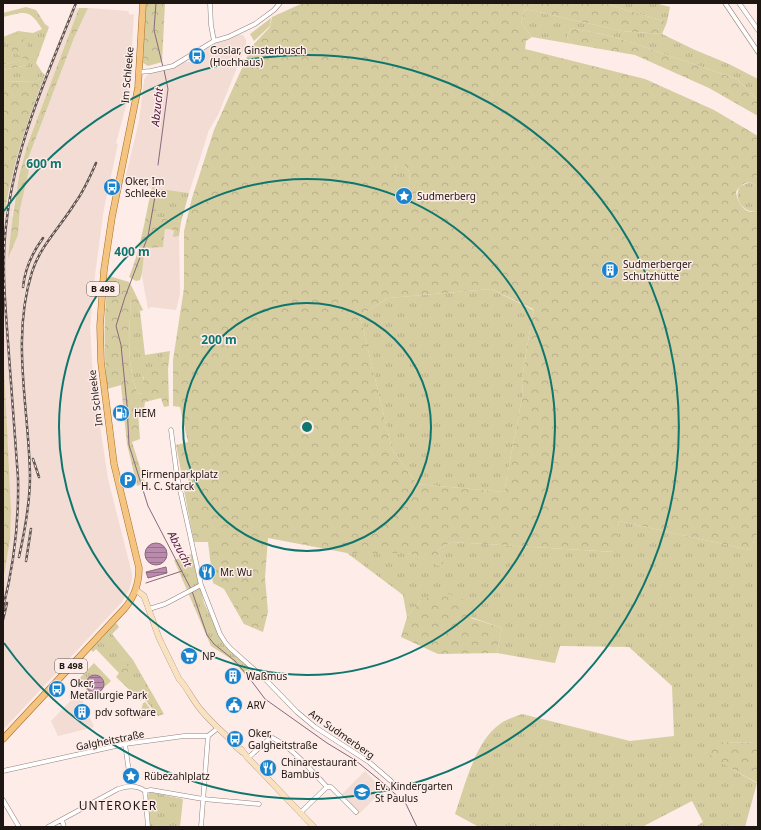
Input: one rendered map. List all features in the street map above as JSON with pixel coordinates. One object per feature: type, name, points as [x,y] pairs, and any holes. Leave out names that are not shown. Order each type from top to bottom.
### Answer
[{"type":"main road","name":"Im Schleeke","points":[[3,739],[125,608],[136,590],[138,582],[138,568],[118,481],[109,431],[101,362],[100,326],[104,270],[109,233],[136,102],[143,3]]},
{"type":"main road","points":[[136,590],[144,596],[159,638],[179,679],[201,710],[314,827]]},
{"type":"street","points":[[210,3],[211,25],[214,41]]},
{"type":"street","points":[[139,72],[168,68],[192,56],[214,41],[228,37],[255,24],[274,10],[280,3]]},
{"type":"street","points":[[725,3],[758,52]]},
{"type":"street","points":[[739,3],[758,30]]},
{"type":"street","name":"Am Sudmerberg","points":[[171,430],[177,476],[198,587],[220,634],[230,648],[266,680],[297,712],[315,727],[369,762],[391,781]]},
{"type":"street","points":[[149,609],[165,604],[198,587]]},
{"type":"street","points":[[201,827],[208,736],[218,728]]},
{"type":"street","name":"Galgheitstraße","points":[[3,771],[125,744],[184,736],[208,736]]},
{"type":"street","points":[[248,758],[271,737],[284,745],[327,787],[331,787],[356,812]]},
{"type":"street","points":[[125,744],[131,786]]},
{"type":"street","points":[[48,827],[118,789],[131,786],[140,787],[145,790],[203,799],[259,804]]},
{"type":"street","points":[[300,813],[327,787]]},
{"type":"street","points":[[145,790],[148,827]]},
{"type":"street","points":[[3,800],[19,827]]},
{"type":"street","points":[[62,820],[64,827]]},
{"type":"shaded area","points":[[72,8],[79,8],[27,146],[19,176],[12,215],[18,235],[20,209],[29,170],[26,164],[74,38],[88,8],[128,11],[130,15],[134,14],[127,102],[116,143],[118,144],[104,208],[90,327],[93,378],[108,479],[132,574],[132,580],[129,590],[122,602],[3,730],[3,581],[10,540],[11,511],[3,350],[3,230],[12,175],[23,135]]},
{"type":"shaded area","points":[[238,35],[243,35],[246,40],[246,45],[218,115],[209,130],[189,193],[124,184],[139,121],[144,80],[146,76],[155,71],[169,70],[183,62],[190,62],[200,57],[200,53],[218,42]]},
{"type":"shaded area","points":[[165,229],[174,230],[174,236],[179,236],[180,294],[176,310],[151,307],[148,309],[142,276],[143,257],[146,248],[163,246]]},
{"type":"shaded area","points":[[152,543],[160,543],[167,550],[167,558],[160,565],[152,565],[145,558],[145,550]]},
{"type":"shaded area","points":[[166,567],[167,573],[148,578],[146,572]]},
{"type":"shaded area","points":[[95,675],[101,678],[104,684],[101,690],[95,693],[89,690],[86,684],[89,678]]},
{"type":"shaded area","points":[[75,696],[81,697],[94,727],[58,736],[51,721]]},
{"type":"shaded area","name":"Ev. Kindergarten St Paulus","points":[[365,771],[383,790],[359,814],[341,795]]},
{"type":"green space","points":[[146,3],[165,3],[162,62],[148,66],[143,63]]},
{"type":"green space","points":[[303,3],[603,3],[667,22],[662,34],[622,31],[525,9],[521,23],[532,37],[526,41],[525,49],[645,79],[714,110],[758,136],[758,187],[751,182],[748,182],[742,185],[736,192],[738,200],[743,208],[750,212],[758,211],[758,532],[750,550],[619,521],[615,552],[452,542],[437,550],[446,569],[408,553],[347,553],[268,538],[265,578],[268,612],[263,632],[244,624],[224,589],[213,583],[208,542],[194,542],[183,485],[189,484],[187,470],[181,471],[176,445],[188,442],[180,407],[173,406],[173,360],[184,288],[184,231],[192,198],[214,130],[252,46],[270,27],[272,17]],"holes":[[[398,164],[403,164],[409,171],[410,184],[398,201],[389,194],[399,178],[395,168]],[[491,289],[533,309],[534,312],[523,372],[522,398],[504,492],[417,484],[392,449],[360,316],[388,298]]]},
{"type":"green space","points":[[603,3],[655,3],[670,7],[667,22]]},
{"type":"green space","points":[[26,7],[36,10],[45,24],[49,27],[36,63],[45,75],[36,81],[3,82],[3,70],[28,65],[23,39],[19,33],[25,59],[3,65],[3,37],[18,31],[33,33],[42,29],[34,18],[26,13],[3,17],[3,13]]},
{"type":"green space","points":[[79,8],[88,8],[74,38],[26,164],[29,170],[20,209],[18,235],[8,258],[19,176],[27,146]]},
{"type":"green space","points":[[525,9],[622,31],[662,34],[729,64],[758,79],[758,100],[737,79],[615,37],[571,28],[567,37],[572,44],[532,37],[521,23]]},
{"type":"green space","points":[[271,18],[270,26],[254,41],[250,34]]},
{"type":"green space","points":[[571,28],[615,37],[737,79],[758,100],[758,116],[709,88],[635,55],[572,44],[567,37]]},
{"type":"green space","points":[[19,33],[32,35],[32,38],[23,39],[34,56],[28,65],[3,70],[3,65],[24,59],[10,49],[8,37]]},
{"type":"green space","points":[[45,75],[13,170],[5,210],[3,230],[3,82],[36,81]]},
{"type":"green space","points":[[398,164],[403,164],[409,171],[410,184],[398,201],[388,194],[399,178],[395,168]]},
{"type":"green space","points":[[751,182],[758,187],[757,212],[747,210],[738,200],[738,191],[740,186]]},
{"type":"green space","points":[[152,187],[160,189],[155,217],[181,222],[179,236],[173,237],[174,230],[165,229],[163,247],[146,248],[140,280],[136,281],[129,277],[140,244]]},
{"type":"green space","points":[[160,189],[189,193],[181,222],[154,217]]},
{"type":"green space","points":[[109,276],[129,282],[143,310],[140,311],[131,301],[129,348],[134,383],[138,394],[143,393],[145,373],[151,368],[163,364],[164,352],[170,351],[168,369],[169,406],[164,407],[161,398],[145,402],[144,409],[138,412],[140,439],[132,442],[145,483],[137,486],[127,444],[121,385],[107,389],[105,332]]},
{"type":"green space","points":[[491,289],[533,310],[534,312],[523,372],[522,398],[504,492],[417,484],[392,449],[360,316],[388,298]]},
{"type":"green space","points":[[131,300],[140,311],[145,355],[164,352],[163,364],[143,377],[143,393],[138,394],[134,383],[129,348]]},
{"type":"green space","points":[[3,364],[11,511],[10,540],[3,581]]},
{"type":"green space","points":[[619,521],[750,550],[758,532],[758,743],[720,742],[730,768],[757,783],[745,827],[695,827],[703,822],[692,801],[642,827],[479,827],[455,814],[477,753],[491,732],[502,722],[522,714],[630,741],[674,736],[672,686],[629,647],[560,646],[555,663],[497,653],[502,628],[421,600],[407,617],[403,595],[347,553],[408,553],[445,568],[437,550],[452,542],[614,552]]},
{"type":"green space","points":[[192,554],[204,603],[224,645],[249,668],[251,681],[231,659],[211,646],[174,560]]},
{"type":"green space","points":[[443,592],[473,603],[471,618],[502,628],[497,653],[438,654],[401,637],[407,617],[421,600]]},
{"type":"green space","points":[[116,623],[119,627],[112,634],[133,660],[164,714],[158,716],[143,697],[141,701],[116,677],[119,673],[96,649],[93,652],[91,650]]},
{"type":"green space","points":[[94,663],[111,681],[92,699],[78,680]]},
{"type":"green space","points":[[125,663],[130,669],[123,677],[141,694],[139,697],[117,677],[120,673],[116,666]]},
{"type":"green space","points":[[145,702],[153,712],[152,715],[139,719],[143,703]]},
{"type":"green space","points":[[720,742],[758,743],[758,783],[730,768],[707,753],[709,745]]},
{"type":"green space","points":[[149,792],[183,799],[180,827],[150,827]]},
{"type":"waterway","name":"Abzucht","points":[[156,3],[154,30],[163,67]]},
{"type":"waterway","name":"Abzucht","points":[[158,165],[168,89],[164,70]]},
{"type":"waterway","name":"Abzucht","points":[[156,191],[148,236],[125,297],[116,326],[121,345],[129,445],[148,506],[191,589]]},
{"type":"waterway","points":[[146,583],[182,571]]},
{"type":"waterway","name":"Abzucht","points":[[192,591],[207,635],[214,644],[235,661],[265,699],[327,743],[355,760],[382,782],[406,804],[417,827]]},
{"type":"railway","points":[[3,608],[15,544],[18,511],[18,478],[4,280],[5,234],[11,190],[25,135],[44,82],[76,3]]},
{"type":"railway","points":[[19,557],[27,517],[30,486],[22,348],[26,297],[32,272],[40,253],[81,194],[96,163]]},
{"type":"railway","points":[[23,287],[25,273],[43,238]]},
{"type":"railway","points":[[33,459],[39,477]]},
{"type":"railway","points":[[26,561],[31,529]]},
{"type":"railway","points":[[3,620],[7,603]]},
{"type":"place","name":"Goslar, Ginsterbusch (Hochhaus)","points":[[197,56]]},
{"type":"place","name":"Oker, Im Schleeke","points":[[112,187]]},
{"type":"place","name":"Sudmerberg","points":[[404,196]]},
{"type":"place","name":"Sudmerberger Schutzhütte","points":[[610,270]]},
{"type":"place","name":"HEM","points":[[121,413]]},
{"type":"place","name":"Firmenparkplatz H. C. Starck","points":[[128,480]]},
{"type":"place","name":"Mr. Wu","points":[[207,572]]},
{"type":"place","name":"NP","points":[[189,656]]},
{"type":"place","name":"Waßmus","points":[[233,676]]},
{"type":"place","name":"Oker, Metallurgie Park","points":[[57,689]]},
{"type":"place","name":"ARV","points":[[234,705]]},
{"type":"place","name":"pdv software","points":[[82,712]]},
{"type":"place","name":"Oker, Galgheitstraße","points":[[235,739]]},
{"type":"place","name":"Chinarestaurant Bambus","points":[[268,768]]},
{"type":"place","name":"Rübezahlplatz","points":[[131,776]]},
{"type":"place","name":"Ev. Kindergarten St Paulus","points":[[362,792]]},
{"type":"district","name":"UNTEROKER","points":[[118,806]]}]
